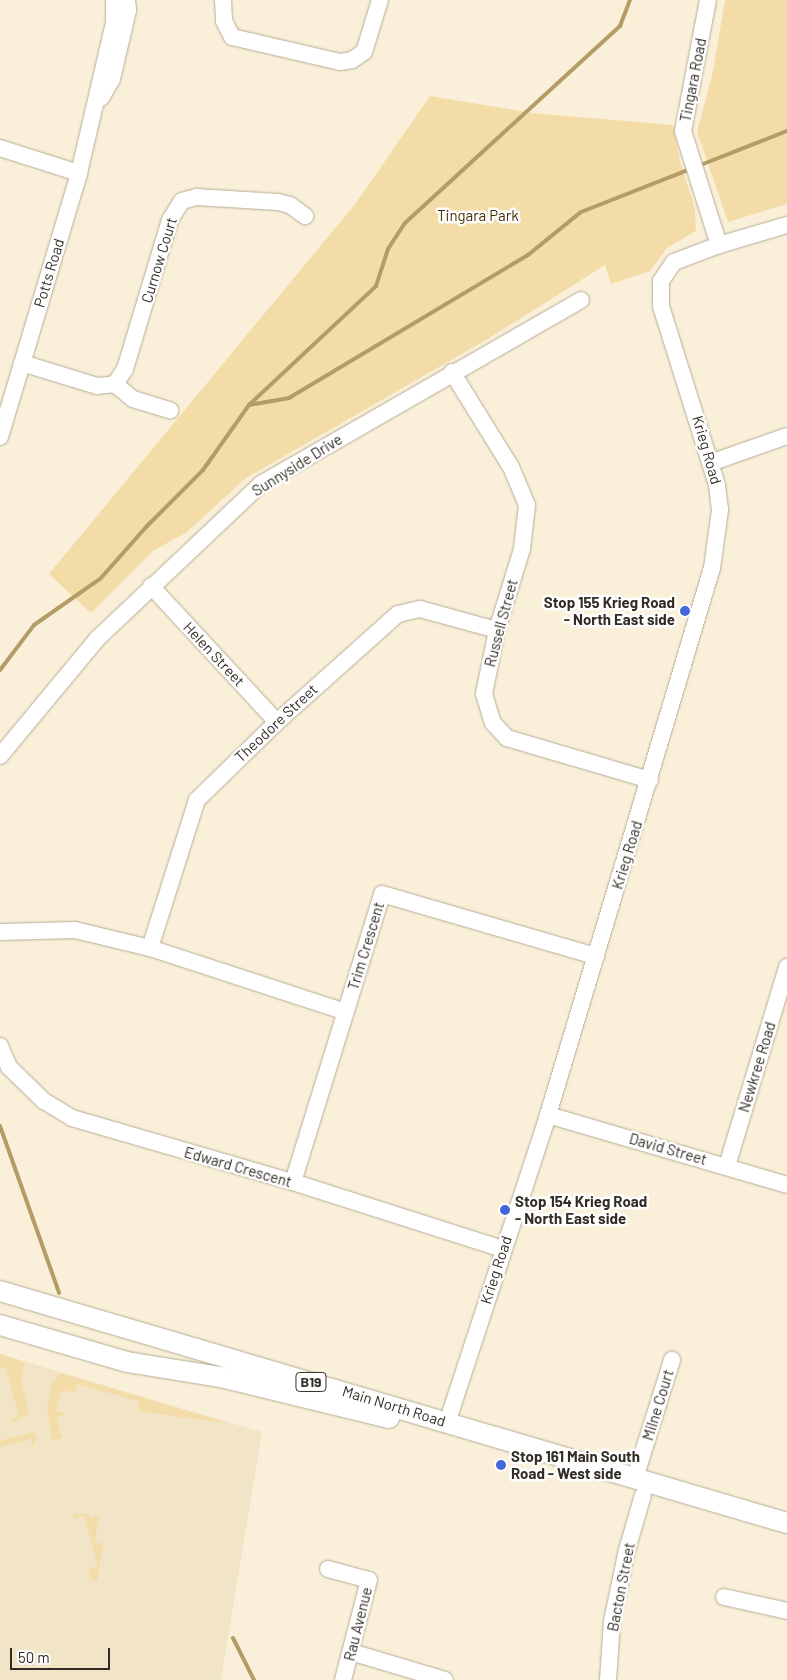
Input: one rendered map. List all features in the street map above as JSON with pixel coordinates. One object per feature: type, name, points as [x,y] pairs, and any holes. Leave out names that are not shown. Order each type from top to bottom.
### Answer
[{"type":"main road","name":"Main North Road","points":[[0,1290],[447,1422],[787,1538]]},
{"type":"main road","name":"Main North Road","points":[[0,1325],[127,1362],[221,1377],[639,1487],[787,1523]]},
{"type":"main road","points":[[424,1429],[447,1422],[469,1443]]},
{"type":"street","name":"Potts Road","points":[[0,437],[79,173],[114,23],[114,0]]},
{"type":"street","name":"Potts Road","points":[[95,109],[112,79],[126,20],[127,0]]},
{"type":"street","points":[[224,0],[224,21],[232,37],[340,62],[352,60],[364,52],[380,0]]},
{"type":"street","name":"Tingara Road","points":[[708,0],[683,131],[719,245]]},
{"type":"street","points":[[0,148],[79,173]]},
{"type":"street","name":"Curnow Court","points":[[115,384],[125,368],[170,220],[182,201],[196,197],[278,202],[290,205],[305,216]]},
{"type":"street","points":[[719,245],[787,225]]},
{"type":"street","name":"Krieg Road","points":[[447,1422],[548,1115],[712,568],[720,510],[713,462],[662,306],[661,282],[674,262],[719,245]]},
{"type":"street","name":"Sunnyside Drive","points":[[0,756],[97,638],[262,484],[452,372],[581,300]]},
{"type":"street","points":[[22,363],[96,386],[115,384],[133,399],[170,410]]},
{"type":"street","name":"Russell Street","points":[[452,372],[511,467],[527,505],[522,549],[497,630],[484,694],[493,723],[508,738],[650,780]]},
{"type":"street","points":[[713,462],[787,436]]},
{"type":"street","name":"Helen Street","points":[[151,586],[277,722]]},
{"type":"street","name":"Theodore Street","points":[[150,948],[197,800],[277,722],[398,614],[420,608],[497,630]]},
{"type":"street","name":"Trim Crescent","points":[[294,1182],[382,894],[596,956]]},
{"type":"street","points":[[0,932],[75,930],[150,948],[346,1012]]},
{"type":"street","name":"Newkree Road","points":[[727,1166],[787,967]]},
{"type":"street","name":"Edward Crescent","points":[[0,1046],[9,1067],[44,1101],[72,1118],[294,1182],[503,1249]]},
{"type":"street","name":"David Street","points":[[548,1115],[787,1185]]},
{"type":"street","name":"Milne Court","points":[[639,1487],[672,1360]]},
{"type":"street","name":"Bacton Street","points":[[608,1680],[612,1621],[639,1487]]},
{"type":"street","name":"Rau Avenue","points":[[328,1569],[369,1580],[343,1680]]},
{"type":"street","points":[[724,1597],[787,1611]]},
{"type":"street","points":[[351,1652],[445,1680]]},
{"type":"shaded area","points":[[0,1354],[262,1432],[221,1680],[0,1680]]},
{"type":"green space","points":[[725,0],[787,0],[787,204],[728,222],[697,132],[713,71]]},
{"type":"green space","name":"Tingara Park","points":[[430,96],[532,113],[673,125],[680,161],[695,209],[696,231],[667,248],[650,271],[611,284],[605,265],[486,340],[246,478],[187,532],[153,551],[91,613],[49,574],[356,203]]},
{"type":"green space","points":[[0,1354],[25,1362],[21,1378],[29,1414],[13,1422],[10,1419],[19,1416],[5,1367],[0,1368]]},
{"type":"green space","points":[[60,1373],[224,1423],[138,1411],[140,1402],[78,1384],[75,1393],[62,1390],[56,1410],[66,1414],[56,1417],[62,1438],[52,1441],[47,1407],[52,1383]]},
{"type":"green space","points":[[33,1432],[37,1437],[33,1448],[31,1439],[0,1447],[0,1441]]},
{"type":"green space","points":[[73,1514],[89,1514],[90,1518],[99,1516],[95,1542],[103,1544],[97,1581],[91,1580],[88,1569],[98,1566],[84,1516],[74,1518]]},
{"type":"waterway","points":[[0,670],[34,625],[100,579],[147,526],[203,470],[249,405],[376,286],[388,249],[405,223],[620,26],[630,0]]},
{"type":"waterway","points":[[698,166],[787,131]]},
{"type":"waterway","points":[[249,405],[289,398],[528,255],[581,212],[691,169]]},
{"type":"waterway","points":[[0,1126],[59,1293]]},
{"type":"waterway","points":[[233,1638],[254,1680]]},
{"type":"place","name":"Stop 155 Krieg Road - North East side","points":[[685,611]]},
{"type":"place","name":"Stop 154 Krieg Road - North East side","points":[[505,1210]]},
{"type":"place","name":"Stop 161 Main South Road - West side","points":[[501,1465]]}]
